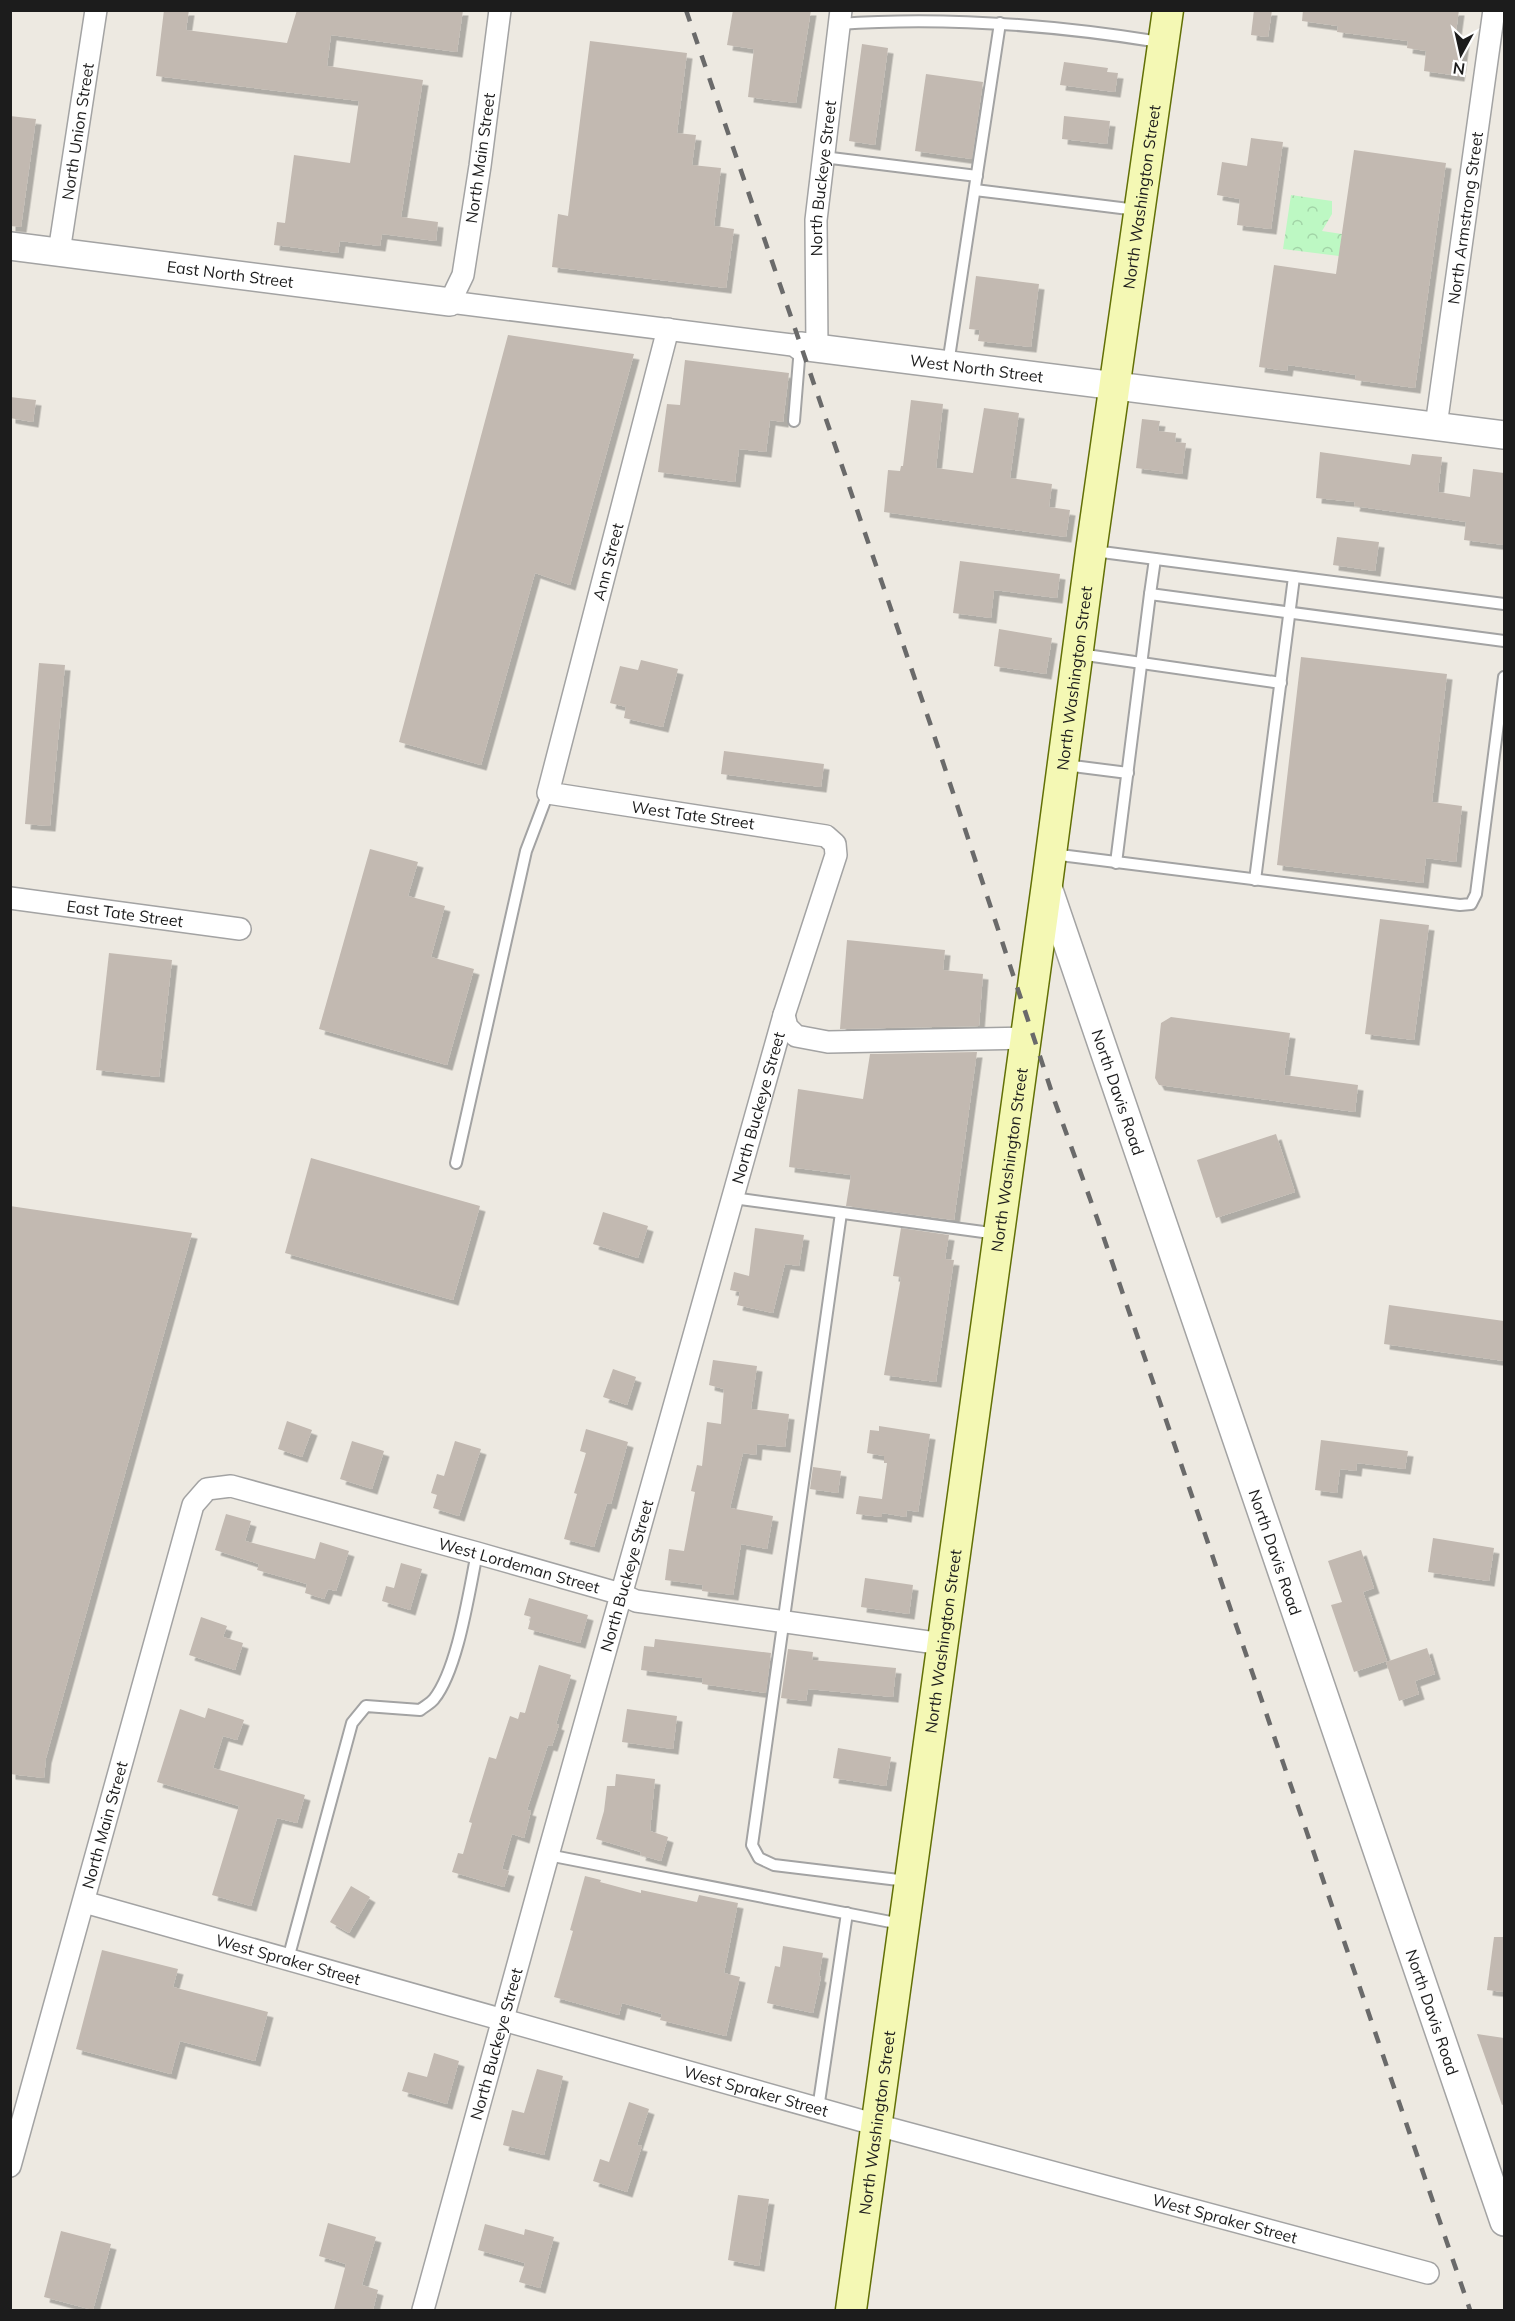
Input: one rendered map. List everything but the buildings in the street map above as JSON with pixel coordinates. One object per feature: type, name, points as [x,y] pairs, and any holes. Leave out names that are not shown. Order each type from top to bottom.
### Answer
[{"type":"main road","name":"North Washington Street","points":[[851,2310],[1091,551],[1168,10]]},
{"type":"street","name":"North Union Street","points":[[59,252],[96,10]]},
{"type":"street","name":"North Main Street","points":[[450,302],[463,275],[500,10]]},
{"type":"street","name":"North Armstrong Street","points":[[1436,426],[1494,10]]},
{"type":"street","name":"North Buckeye Street","points":[[809,347],[816,220],[840,17]]},
{"type":"street","name":"East North Street","points":[[10,246],[450,302]]},
{"type":"street","name":"West North Street","points":[[450,302],[1504,435]]},
{"type":"street","name":"Ann Street","points":[[548,793],[668,329]]},
{"type":"street","name":"West Tate Street","points":[[548,793],[802,831],[826,836],[835,843]]},
{"type":"street","name":"North Buckeye Street","points":[[423,2310],[784,1015],[836,855],[835,843]]},
{"type":"street","name":"North Davis Road","points":[[1047,884],[1504,2222]]},
{"type":"street","name":"East Tate Street","points":[[10,898],[240,929]]},
{"type":"street","points":[[784,1015],[787,1027],[796,1036],[828,1042],[1026,1038]]},
{"type":"street","name":"West Lordeman Street","points":[[207,1489],[231,1486],[477,1553],[636,1600],[943,1644]]},
{"type":"street","name":"North Main Street","points":[[10,2166],[193,1505],[207,1489]]},
{"type":"street","name":"West Spraker Street","points":[[84,1902],[818,2109],[1428,2273]]},
{"type":"lane","points":[[840,17],[1066,28],[1164,43]]},
{"type":"lane","points":[[948,364],[1000,23]]},
{"type":"lane","points":[[824,156],[977,176]]},
{"type":"lane","points":[[975,190],[1140,210]]},
{"type":"lane","points":[[794,421],[809,347]]},
{"type":"lane","points":[[1091,551],[1504,604]]},
{"type":"lane","points":[[1116,863],[1155,559]]},
{"type":"lane","points":[[1255,880],[1294,577]]},
{"type":"lane","points":[[1150,594],[1504,641]]},
{"type":"lane","points":[[1078,654],[1281,683]]},
{"type":"lane","points":[[1051,854],[1460,905],[1472,904],[1476,894],[1504,677]]},
{"type":"lane","points":[[1063,765],[1128,773]]},
{"type":"lane","points":[[456,1162],[526,851],[548,793]]},
{"type":"lane","points":[[733,1198],[999,1234]]},
{"type":"lane","points":[[841,1213],[782,1621],[753,1845],[759,1858],[774,1865],[910,1881]]},
{"type":"lane","points":[[288,1959],[352,1723],[366,1706],[420,1710],[433,1700],[445,1681],[456,1649],[477,1553]]},
{"type":"lane","points":[[548,1855],[904,1924]]},
{"type":"lane","points":[[818,2109],[847,1913]]},
{"type":"green space","points":[[1291,195],[1332,201],[1332,214],[1322,231],[1342,234],[1339,256],[1283,249]]},
{"type":"railway","points":[[686,10],[931,726],[1055,1102],[1097,1218],[1470,2310]]}]
